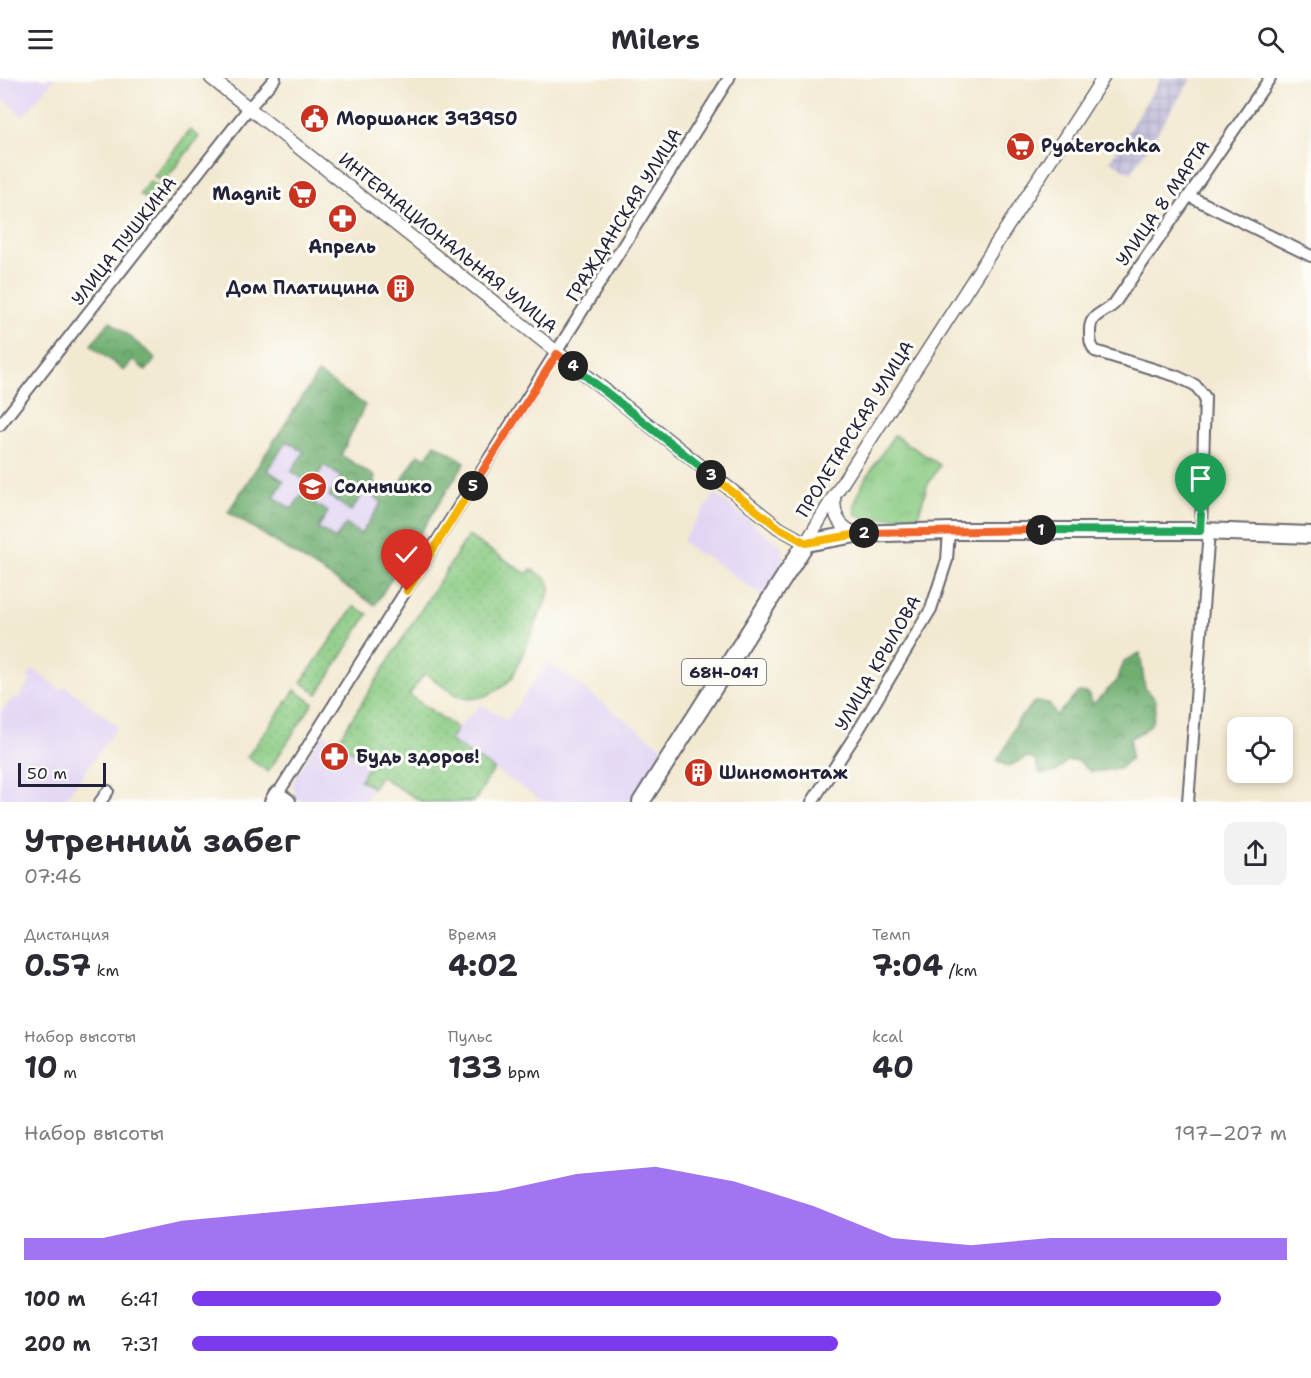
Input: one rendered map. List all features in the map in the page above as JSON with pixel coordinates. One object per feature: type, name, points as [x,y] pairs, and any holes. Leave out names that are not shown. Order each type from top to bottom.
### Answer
[{"type":"main road","points":[[806,543],[856,534],[949,531],[1205,531],[1311,535]]},
{"type":"main road","name":"ПРОЛЕТАРСКАЯ УЛИЦА","points":[[641,802],[806,543]]},
{"type":"street","name":"ИНТЕРНАЦИОНАЛЬНАЯ УЛИЦА","points":[[212,78],[779,528],[806,543]]},
{"type":"street","name":"УЛИЦА ПУШКИНА","points":[[0,425],[275,78]]},
{"type":"street","name":"ГРАЖДАНСКАЯ УЛИЦА","points":[[279,800],[729,78]]},
{"type":"street","name":"ПРОЛЕТАРСКАЯ УЛИЦА","points":[[806,543],[1103,78]]},
{"type":"street","name":"УЛИЦА 8 МАРТА","points":[[1205,531],[1204,397],[1195,385],[1176,376],[1095,351],[1090,344],[1090,327],[1092,319],[1114,304],[1270,78]]},
{"type":"street","points":[[1189,195],[1311,256]]},
{"type":"street","points":[[834,496],[836,516],[840,524],[856,534]]},
{"type":"street","name":"УЛИЦА КРЫЛОВА","points":[[812,802],[858,731],[931,609],[947,560],[949,531]]},
{"type":"street","points":[[1188,802],[1205,531]]},
{"type":"street","points":[[100,802],[108,791]]},
{"type":"shaded area","points":[[0,78],[55,78],[23,116],[0,97]]},
{"type":"shaded area","points":[[1161,78],[1192,78],[1131,173],[1110,161]]},
{"type":"shaded area","name":"Солнышко","points":[[318,373],[365,405],[341,455],[375,477],[373,482],[430,517],[375,605],[228,512]]},
{"type":"shaded area","points":[[715,494],[780,545],[783,550],[783,564],[763,597],[704,554],[702,556],[682,541]]},
{"type":"shaded area","points":[[548,662],[666,750],[633,802],[544,802],[450,741],[457,728],[481,705],[507,720]]},
{"type":"shaded area","points":[[33,669],[61,690],[65,686],[118,726],[63,802],[0,802],[0,714],[13,697],[17,699],[31,680],[27,677]]},
{"type":"shaded area","points":[[323,733],[371,762],[360,780],[373,788],[364,802],[302,802],[296,797],[293,781]]},
{"type":"green space","points":[[190,130],[199,137],[163,183],[154,176]]},
{"type":"green space","points":[[150,181],[159,188],[149,201],[140,194]]},
{"type":"green space","points":[[110,321],[156,358],[146,371],[133,360],[124,371],[91,345]]},
{"type":"green space","name":"Солнышко","points":[[318,373],[365,405],[341,455],[375,477],[373,482],[391,493],[394,494],[418,454],[426,458],[435,444],[465,462],[375,605],[228,512]],"holes":[[[287,441],[304,452],[291,471],[312,485],[324,465],[341,477],[329,496],[351,511],[365,491],[382,502],[361,534],[346,524],[335,539],[318,528],[328,512],[301,495],[292,509],[274,497],[284,481],[267,470]]]},
{"type":"green space","points":[[894,435],[940,465],[927,486],[918,516],[866,519],[856,515],[854,505],[864,481]]},
{"type":"green space","points":[[468,536],[527,574],[531,569],[541,575],[549,583],[550,591],[512,678],[501,687],[481,697],[460,697],[425,673],[409,695],[457,728],[450,741],[494,769],[474,802],[422,802],[380,776],[373,788],[360,780],[370,762],[337,742]]},
{"type":"green space","points":[[354,607],[368,614],[318,694],[301,682]]},
{"type":"green space","points":[[1140,653],[1145,688],[1156,700],[1155,715],[1148,728],[1130,738],[1131,758],[1119,769],[1091,772],[1078,761],[1067,761],[1056,772],[1040,774],[1035,760],[1026,757],[1008,767],[997,760],[1006,747],[1016,723],[1034,702],[1049,703],[1056,716],[1079,692],[1088,693],[1093,704],[1117,681],[1124,661]]},
{"type":"green space","points":[[295,690],[313,703],[268,772],[247,757]]},
{"type":"place","name":"Моршанск 393950","points":[[315,119]]},
{"type":"place","name":"Pyaterochka","points":[[1020,146]]},
{"type":"place","name":"Magnit","points":[[302,194]]},
{"type":"place","name":"Апрель","points":[[342,218]]},
{"type":"place","name":"Дом Платицина","points":[[400,288]]},
{"type":"place","name":"Солнышко","points":[[313,487]]},
{"type":"place","name":"Будь здоров!","points":[[335,757]]},
{"type":"place","name":"Шиномонтаж","points":[[698,773]]},
{"type":"route","points":[[407,591],[557,354],[779,528],[806,543],[856,534],[949,531],[1200,531],[1201,515]]}]
